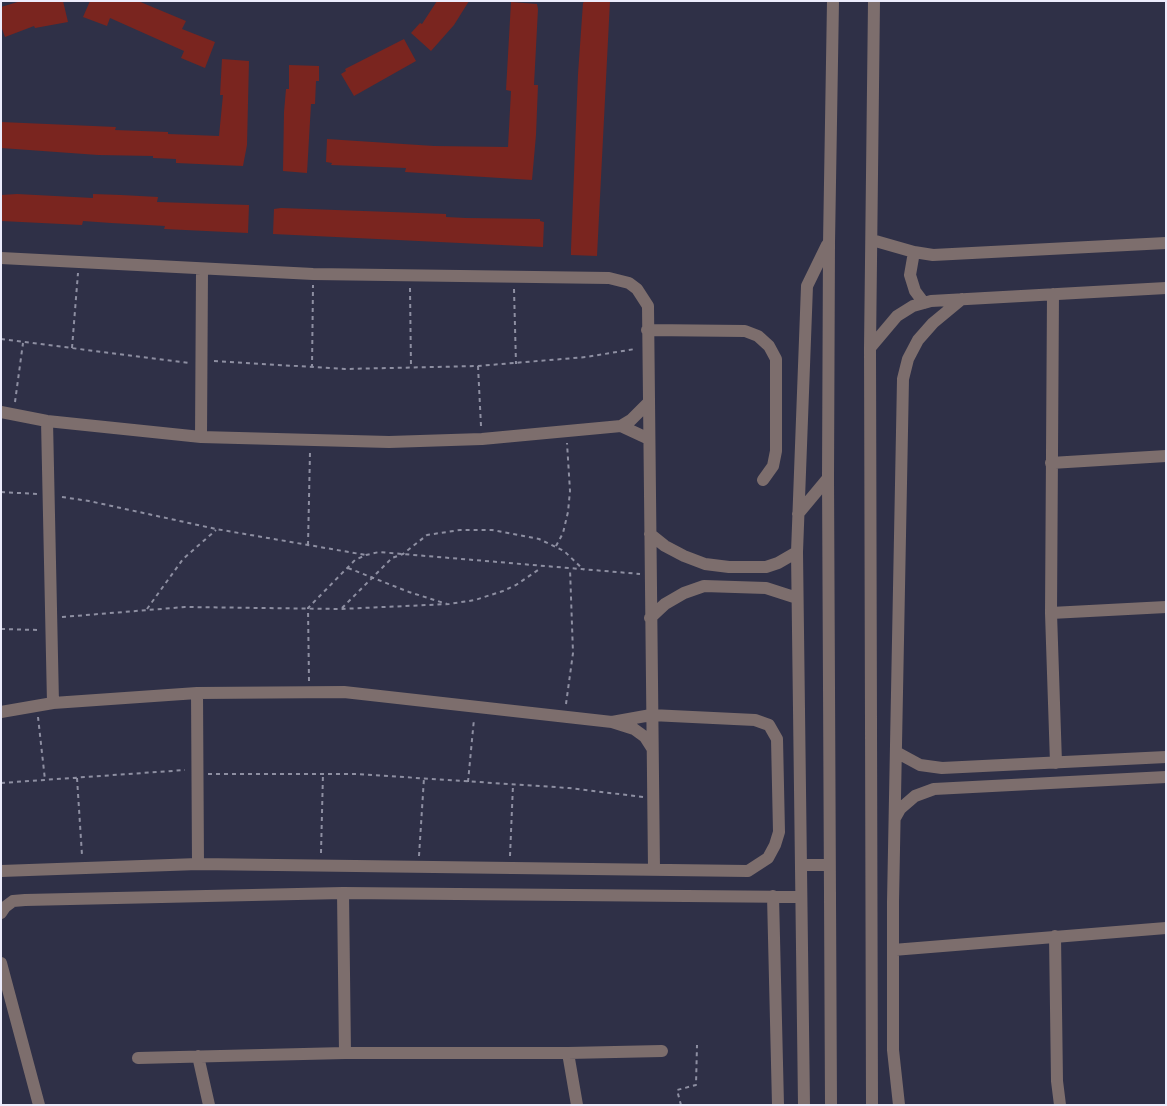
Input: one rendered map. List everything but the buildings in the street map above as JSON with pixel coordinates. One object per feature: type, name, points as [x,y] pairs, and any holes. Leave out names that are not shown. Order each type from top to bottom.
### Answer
[{"type":"street","points":[[831,1105],[828,478],[833,1]]},
{"type":"street","points":[[872,1105],[870,348],[874,1]]},
{"type":"street","points":[[872,240],[914,252],[933,255],[1166,243]]},
{"type":"street","points":[[804,1105],[797,598],[798,514],[807,286],[829,242]]},
{"type":"street","points":[[914,252],[910,275],[915,290],[924,303]]},
{"type":"street","points":[[1,258],[202,270],[313,274],[609,278],[629,283],[644,297],[648,306],[654,868]]},
{"type":"street","points":[[201,437],[202,270]]},
{"type":"street","points":[[870,348],[897,316],[913,306],[924,303],[962,299],[1166,288]]},
{"type":"street","points":[[1053,294],[1051,613],[1056,763]]},
{"type":"street","points":[[899,1105],[893,1050],[893,902],[902,379],[908,359],[918,340],[933,323],[962,299]]},
{"type":"street","points":[[648,330],[745,331],[758,336],[769,346],[776,359],[776,451],[773,466],[763,480]]},
{"type":"street","points":[[7,413],[47,421],[201,437],[389,442],[482,439],[621,426],[631,420],[648,403]]},
{"type":"street","points":[[47,421],[53,703]]},
{"type":"street","points":[[621,426],[648,440]]},
{"type":"street","points":[[1052,463],[1166,456]]},
{"type":"street","points":[[798,514],[828,478]]},
{"type":"street","points":[[650,534],[665,546],[705,564],[729,567],[766,567],[783,561],[797,552]]},
{"type":"street","points":[[704,586],[705,564]]},
{"type":"street","points":[[766,567],[766,588]]},
{"type":"street","points":[[650,618],[665,604],[684,593],[704,586],[766,588],[797,598]]},
{"type":"street","points":[[1051,613],[1166,607]]},
{"type":"street","points":[[1,712],[53,703],[197,693],[309,692],[382,695],[612,722],[634,729],[645,737],[652,748]]},
{"type":"street","points":[[197,693],[198,864]]},
{"type":"street","points":[[1,871],[198,864],[510,866],[748,871],[756,868],[768,858],[776,845],[779,832],[777,740],[770,725],[755,720],[652,715],[612,722]]},
{"type":"street","points":[[896,752],[912,762],[937,768],[1166,757]]},
{"type":"street","points":[[895,818],[914,796],[934,789],[1166,777]]},
{"type":"street","points":[[801,865],[829,865]]},
{"type":"street","points":[[1,913],[13,901],[25,900],[343,893],[801,897]]},
{"type":"street","points":[[343,893],[345,1053]]},
{"type":"street","points":[[774,896],[778,1105]]},
{"type":"street","points":[[871,902],[893,902]]},
{"type":"street","points":[[893,950],[1166,928]]},
{"type":"street","points":[[1055,936],[1057,1081],[1060,1105]]},
{"type":"street","points":[[1,963],[39,1105]]},
{"type":"street","points":[[138,1058],[345,1053],[568,1054],[662,1051]]},
{"type":"street","points":[[568,1054],[577,1105]]},
{"type":"street","points":[[198,1056],[209,1105]]},
{"type":"path","points":[[72,348],[79,263]]},
{"type":"path","points":[[312,368],[313,274]]},
{"type":"path","points":[[410,276],[411,368]]},
{"type":"path","points":[[514,276],[516,364]]},
{"type":"path","points":[[1,340],[202,362],[312,368],[411,368],[516,364],[648,348]]},
{"type":"path","points":[[7,413],[23,343]]},
{"type":"path","points":[[478,366],[482,439]]},
{"type":"path","points":[[556,546],[564,528],[569,502],[567,431]]},
{"type":"path","points":[[308,545],[311,441]]},
{"type":"path","points":[[1,492],[49,495],[89,501],[216,529],[366,555]]},
{"type":"path","points":[[147,608],[183,559],[216,529]]},
{"type":"path","points":[[341,609],[392,558],[403,554],[427,535],[460,530],[492,530],[539,539],[556,546],[571,556],[584,570]]},
{"type":"path","points":[[309,692],[308,608],[355,560],[366,555],[379,552],[541,568],[650,575]]},
{"type":"path","points":[[348,568],[449,604]]},
{"type":"path","points":[[1,630],[52,624],[147,608],[222,606],[341,609],[449,604],[475,600],[503,591],[516,585],[541,568]]},
{"type":"path","points":[[564,716],[573,654],[570,569]]},
{"type":"path","points":[[37,706],[45,780]]},
{"type":"path","points":[[468,782],[476,706]]},
{"type":"path","points":[[1,783],[197,771],[323,773],[569,788],[652,798]]},
{"type":"path","points":[[321,865],[323,773]]},
{"type":"path","points":[[77,777],[83,868]]},
{"type":"path","points":[[418,866],[424,778]]},
{"type":"path","points":[[510,866],[513,786]]},
{"type":"path","points":[[681,1105],[677,1090],[696,1086],[697,1045]]}]
